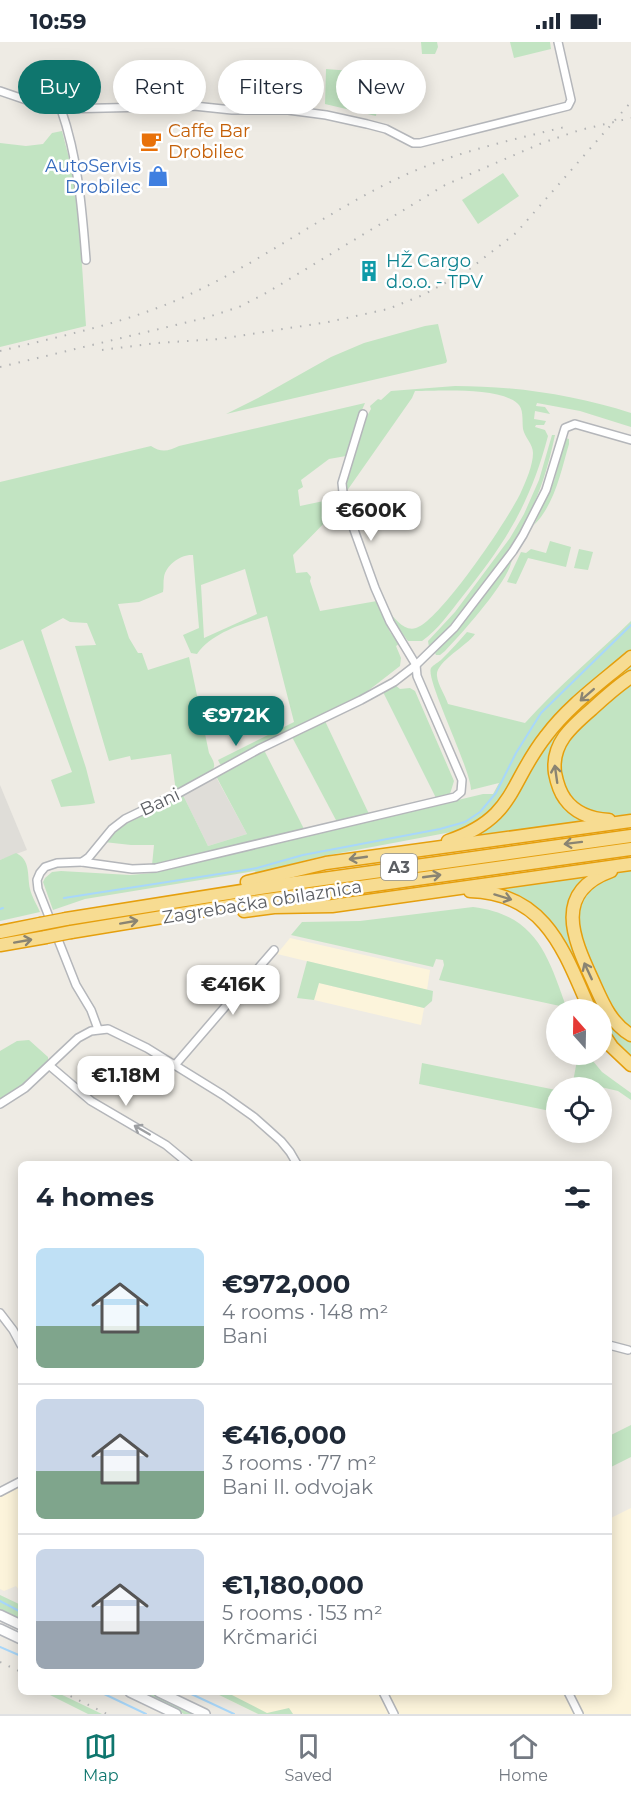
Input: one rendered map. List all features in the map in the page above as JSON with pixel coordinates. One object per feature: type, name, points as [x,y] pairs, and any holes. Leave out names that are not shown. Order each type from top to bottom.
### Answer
[{"type":"highway","points":[[409,851],[461,836],[491,819],[508,799],[536,750],[562,717],[631,657]]},
{"type":"highway","points":[[631,677],[600,701],[566,733],[555,755],[554,766],[558,787],[568,804],[574,809],[601,820],[631,820]]},
{"type":"highway","points":[[168,902],[192,892],[266,878],[307,866],[631,820]]},
{"type":"highway","name":"Zagrebačka obilaznica","points":[[0,932],[168,902],[421,864],[631,836]]},
{"type":"highway","name":"Zagrebačka obilaznica","points":[[0,945],[294,896],[631,849]]},
{"type":"highway","points":[[187,913],[211,916],[274,908],[332,906],[631,864]]},
{"type":"highway","points":[[631,864],[604,873],[590,882],[578,898],[572,922],[575,941],[604,1006],[613,1021],[631,1035]]},
{"type":"highway","points":[[404,895],[416,898],[473,891],[501,895],[525,906],[542,919],[554,934],[585,999]]},
{"type":"highway","points":[[612,1047],[631,1065]]},
{"type":"main road","points":[[0,1615],[18,1624]]},
{"type":"main road","points":[[0,1629],[18,1638]]},
{"type":"main road","points":[[136,1695],[176,1714]]},
{"type":"main road","points":[[165,1695],[205,1714]]},
{"type":"street","points":[[101,108],[194,106],[232,110],[288,110],[367,124],[386,129],[404,140],[420,143],[568,106],[571,100],[558,42]]},
{"type":"street","points":[[0,91],[18,97]]},
{"type":"street","points":[[63,114],[74,151],[86,260]]},
{"type":"street","points":[[98,1029],[91,1010],[76,985],[38,889],[37,880],[45,867],[57,863],[82,862],[132,869],[156,868],[454,797],[462,790],[462,780],[417,676],[416,665],[390,622],[361,551],[342,495],[342,483],[363,414]]},
{"type":"street","name":"Bani","points":[[82,862],[89,857],[112,829],[125,819],[179,794],[259,749],[355,703],[394,682],[416,665],[454,628],[518,543],[546,489],[566,428],[575,424],[631,440]]},
{"type":"street","points":[[175,1065],[274,950]]},
{"type":"street","points":[[0,1104],[26,1088],[78,1038],[98,1029],[112,1030],[175,1065],[254,1117],[281,1141],[295,1161]]},
{"type":"street","points":[[50,1066],[92,1101],[166,1145],[185,1161]]},
{"type":"street","points":[[0,1312],[18,1339]]},
{"type":"street","points":[[13,1330],[18,1328]]},
{"type":"street","points":[[612,1347],[628,1350]]},
{"type":"street","points":[[0,1492],[18,1483]]},
{"type":"street","points":[[384,1695],[394,1714]]},
{"type":"street","points":[[570,1695],[579,1714]]},
{"type":"shaded area","points":[[216,777],[247,834],[208,846],[183,795]]},
{"type":"shaded area","points":[[0,785],[27,850],[0,860]]},
{"type":"shaded area","points":[[290,938],[430,970],[427,990],[277,954]]},
{"type":"shaded area","points":[[319,983],[424,1008],[421,1025],[314,1000]]},
{"type":"shaded area","points":[[18,1487],[18,1589],[16,1586],[4,1591],[0,1589],[0,1497]]},
{"type":"shaded area","points":[[631,1508],[631,1714],[258,1714],[219,1695],[612,1695],[612,1518]]},
{"type":"green space","points":[[421,42],[437,42],[438,47],[435,54],[422,54]]},
{"type":"green space","points":[[510,42],[550,42],[551,49],[514,58]]},
{"type":"green space","points":[[326,69],[336,70],[336,107],[325,104]]},
{"type":"green space","points":[[62,131],[77,189],[86,326],[0,347],[0,143],[26,146],[43,144],[52,133]]},
{"type":"green space","points":[[503,173],[519,196],[478,224],[462,200]]},
{"type":"green space","points":[[438,324],[446,363],[226,414],[331,357],[364,343]]},
{"type":"green space","points":[[455,386],[522,390],[588,401],[631,413],[631,427],[580,411],[537,403],[536,406],[545,407],[550,414],[535,411],[534,419],[546,421],[544,425],[535,427],[545,430],[548,436],[533,482],[515,521],[478,577],[439,626],[422,641],[408,641],[387,610],[400,624],[408,628],[416,628],[427,621],[441,608],[473,567],[521,492],[531,468],[533,453],[523,429],[521,408],[517,403],[497,394],[415,391],[344,495],[344,483],[363,423],[371,409],[370,406],[378,399],[381,400],[391,391]]},
{"type":"green space","points":[[365,403],[349,453],[346,456],[329,459],[301,480],[303,487],[298,490],[300,506],[338,498],[342,508],[334,513],[293,555],[296,573],[307,572],[311,577],[310,581],[320,611],[377,601],[390,632],[399,644],[396,646],[401,658],[400,666],[360,697],[225,765],[220,764],[218,760],[294,722],[267,616],[220,634],[197,654],[191,653],[183,635],[199,628],[193,555],[184,556],[175,561],[165,573],[163,592],[139,602],[118,604],[129,638],[138,653],[142,653],[148,670],[189,657],[214,767],[203,778],[176,792],[171,754],[131,760],[130,756],[109,761],[75,646],[96,645],[87,623],[70,622],[63,618],[41,630],[86,768],[95,803],[61,807],[51,780],[72,772],[23,640],[0,650],[0,482],[151,446],[158,450],[165,450]],"holes":[[[245,569],[257,614],[204,638],[201,585]]]},
{"type":"green space","points":[[552,435],[555,435],[540,489],[514,543],[473,599],[429,647],[428,641],[455,612],[510,538],[524,514],[539,480]]},
{"type":"green space","points":[[566,438],[569,439],[569,444],[556,487],[547,507],[534,525],[554,481]]},
{"type":"green space","points":[[550,541],[571,547],[566,567],[528,558],[516,584],[507,582],[521,552],[526,553],[531,549],[546,553]]},
{"type":"green space","points":[[579,549],[593,552],[588,570],[574,568]]},
{"type":"green space","points":[[512,558],[504,579],[495,592],[445,651],[436,655],[435,653],[455,632]]},
{"type":"green space","points":[[631,621],[631,650],[558,713],[540,733],[511,786],[489,814],[462,830],[319,857],[256,873],[255,871],[85,899],[53,910],[43,882],[52,872],[130,875],[152,873],[483,794],[493,794],[499,783],[471,790],[464,764],[435,689],[431,668],[467,632],[475,634],[441,665],[438,671],[437,676],[448,704],[525,723]]},
{"type":"green space","points":[[631,662],[631,672],[571,722],[550,769],[588,821],[469,837],[533,763],[555,729]]},
{"type":"green space","points":[[631,682],[631,814],[608,816],[590,813],[576,805],[565,790],[559,770],[561,751],[565,742],[576,730]]},
{"type":"green space","points":[[395,685],[400,689],[410,688],[415,691],[454,781],[450,794],[436,798],[383,692]]},
{"type":"green space","points":[[325,721],[369,814],[337,822],[292,737]]},
{"type":"green space","points":[[264,750],[304,829],[152,865],[154,845],[104,842],[112,833],[131,820],[183,795],[208,846],[247,834],[216,776]]},
{"type":"green space","points":[[16,853],[26,864],[30,889],[40,912],[0,921],[0,860]]},
{"type":"green space","points":[[631,870],[631,1031],[612,1012],[612,999],[605,999],[586,954],[578,921],[579,907],[584,895],[594,884],[610,876]]},
{"type":"green space","points":[[593,875],[576,892],[571,940],[607,999],[590,999],[566,946],[548,920],[488,888]]},
{"type":"green space","points":[[473,907],[495,912],[512,919],[537,941],[546,956],[563,999],[546,999],[546,1003],[439,980],[444,965],[443,960],[436,959],[433,967],[291,935],[302,922],[360,921]]},
{"type":"green space","points":[[307,961],[433,991],[432,1001],[424,1008],[319,983],[314,1000],[297,998]]},
{"type":"green space","points":[[612,1008],[631,1039],[631,1060],[612,1039]]},
{"type":"green space","points":[[29,1040],[48,1057],[48,1061],[23,1085],[0,1101],[0,1051],[17,1041]]},
{"type":"green space","points":[[422,1063],[546,1088],[546,1110],[419,1084]]},
{"type":"green space","points":[[576,1065],[596,1065],[609,1077],[574,1077]]},
{"type":"green space","points":[[612,1079],[631,1093],[631,1100],[612,1090]]},
{"type":"green space","points":[[631,1425],[631,1457],[612,1466],[612,1434]]},
{"type":"green space","points":[[0,1595],[18,1604],[18,1619],[0,1610]]},
{"type":"green space","points":[[50,1695],[62,1695],[102,1714],[88,1714]]},
{"type":"green space","points":[[144,1695],[155,1695],[194,1714],[184,1714]]},
{"type":"green space","points":[[219,1695],[232,1695],[267,1713],[289,1708],[293,1714],[258,1714]]},
{"type":"waterway","points":[[64,898],[257,868],[303,855],[440,829],[465,822],[480,812],[496,793],[516,753],[541,713],[631,625]]},
{"type":"waterway","points":[[0,1601],[18,1610]]},
{"type":"waterway","points":[[0,1647],[18,1655]]},
{"type":"waterway","points":[[106,1695],[146,1714]]},
{"type":"waterway","points":[[193,1695],[234,1714]]},
{"type":"railway","points":[[102,350],[157,343],[219,339],[328,322],[388,309],[423,295],[467,271],[516,233],[631,102]]},
{"type":"railway","points":[[0,367],[205,318],[239,307],[268,292],[445,185],[542,143],[580,130],[631,118]]},
{"type":"railway","points":[[0,351],[150,311],[230,274],[346,206],[405,175],[464,153],[565,127]]},
{"type":"railway","points":[[0,1662],[18,1671]]},
{"type":"railway","points":[[68,1695],[107,1714]]},
{"type":"place","name":"Caffe Bar Drobilec","points":[[151,141]]},
{"type":"place","name":"AutoServis Drobilec","points":[[158,176]]},
{"type":"place","name":"HŽ Cargo d.o.o. - TPV","points":[[369,271]]}]
